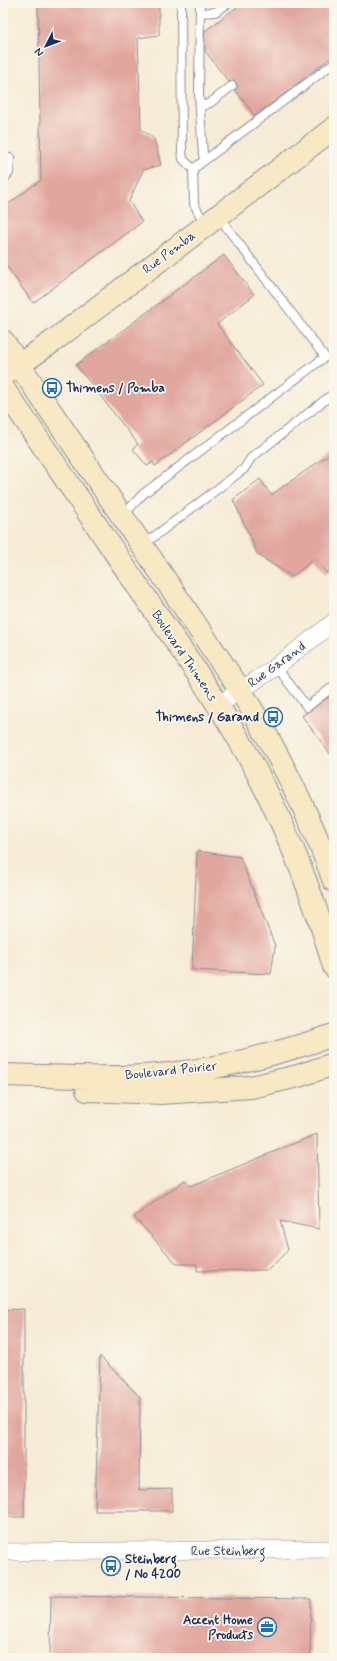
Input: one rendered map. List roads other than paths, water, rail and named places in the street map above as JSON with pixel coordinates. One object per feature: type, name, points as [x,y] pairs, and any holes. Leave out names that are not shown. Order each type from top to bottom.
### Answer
[{"type":"street","name":"Rue Pomba","points":[[11,371],[332,133]]},
{"type":"street","points":[[3,341],[11,371],[121,514],[241,691],[282,766],[325,850],[334,881]]},
{"type":"street","name":"Boulevard Thimens","points":[[3,388],[218,705],[254,766],[285,831],[313,901],[334,967]]},
{"type":"street","name":"Rue Garand","points":[[218,705],[241,691],[276,666],[334,622]]},
{"type":"street","name":"Boulevard Poirier","points":[[3,1075],[108,1077],[169,1074],[246,1061],[334,1035]]},
{"type":"street","name":"Boulevard Poirier","points":[[3,1086],[143,1093],[193,1092],[251,1087],[298,1076],[334,1064]]},
{"type":"street","name":"Rue Steinberg","points":[[3,1552],[334,1549]]},
{"type":"lane","points":[[121,514],[129,509],[143,494],[325,357],[212,221],[194,204],[193,169],[183,159],[181,3]]},
{"type":"lane","points":[[200,3],[200,107],[203,155],[205,160]]},
{"type":"lane","points":[[200,13],[215,12],[229,3]]},
{"type":"lane","points":[[193,169],[334,63]]},
{"type":"lane","points":[[200,107],[210,103],[232,86]]},
{"type":"lane","points":[[3,159],[10,158],[9,172],[3,180]]},
{"type":"lane","points":[[142,545],[244,469],[251,458],[334,393]]},
{"type":"lane","points":[[276,666],[307,707],[334,686]]},
{"type":"place","name":"Thimens / Pomba","points":[[52,388]]},
{"type":"place","name":"Thimens / Garand","points":[[273,717]]},
{"type":"place","name":"Steinberg / No 4200","points":[[111,1566]]},
{"type":"place","name":"Accent Home Products","points":[[267,1627]]}]
